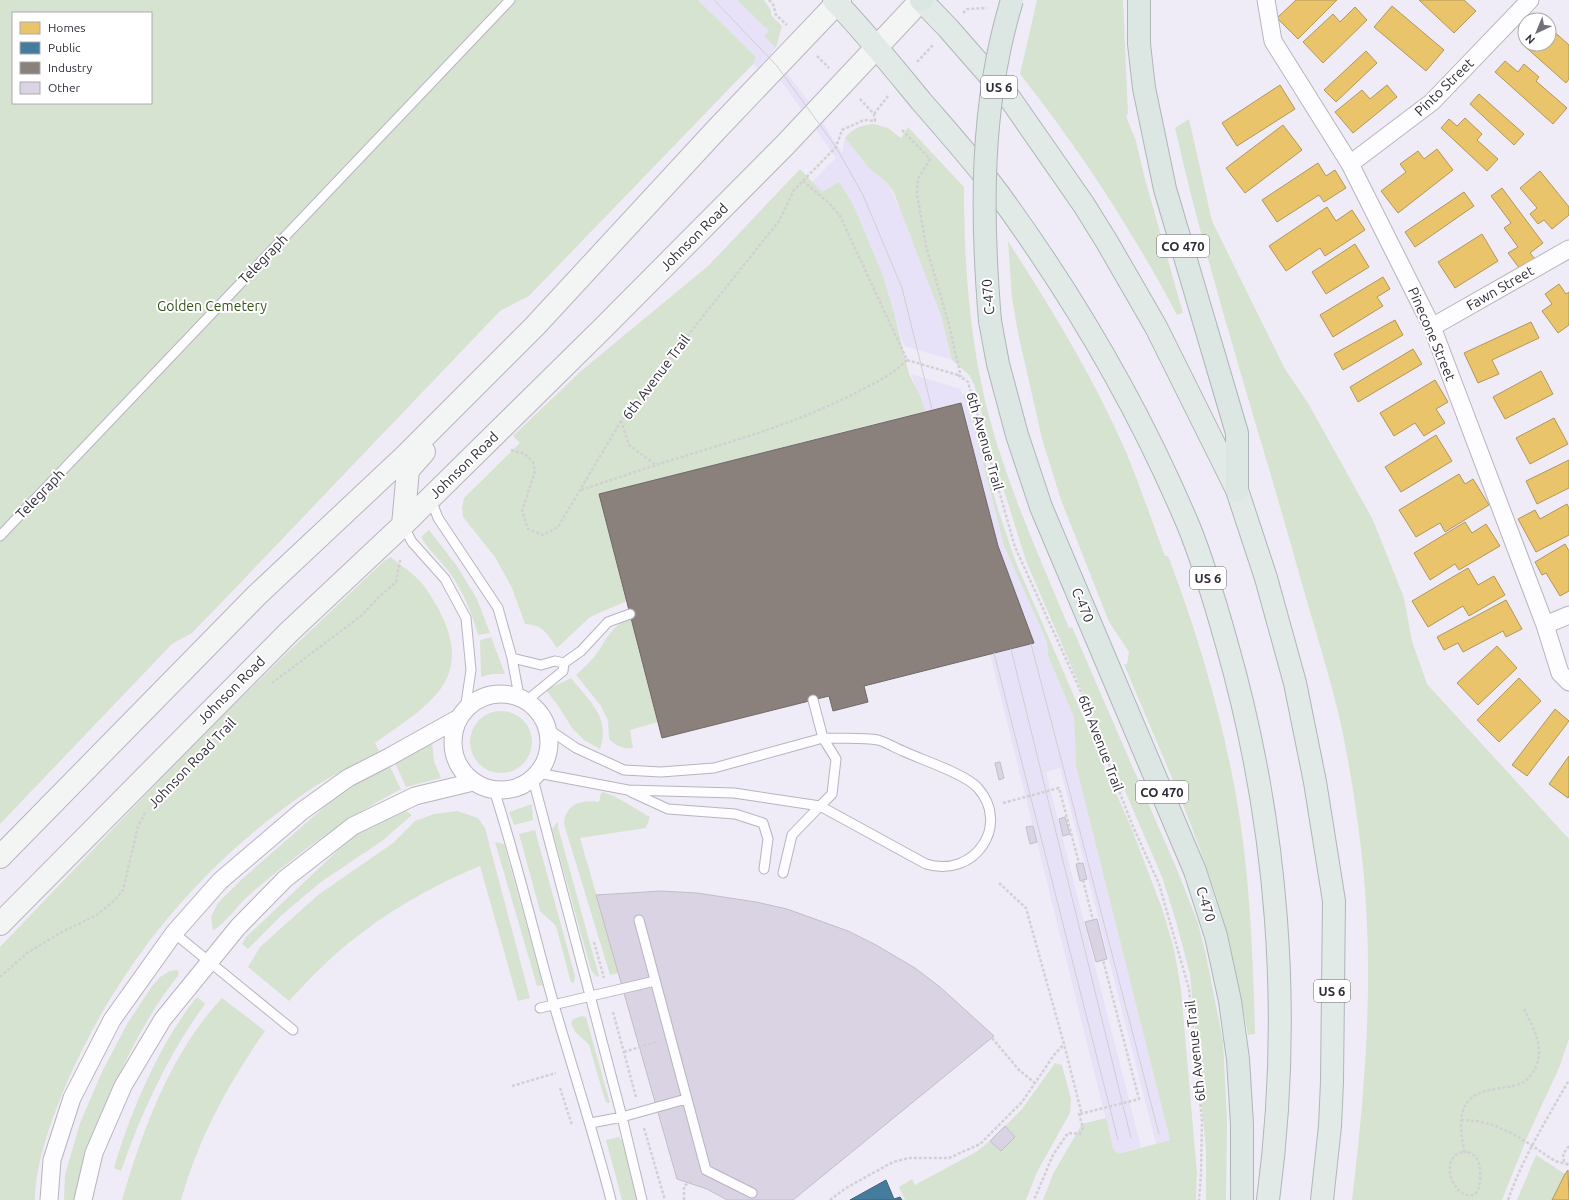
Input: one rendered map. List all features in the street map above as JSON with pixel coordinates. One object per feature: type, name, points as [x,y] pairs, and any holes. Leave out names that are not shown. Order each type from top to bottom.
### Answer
[{"type":"highway","name":"US 6","points":[[921,0],[952,31],[1010,100],[1084,205],[1115,254],[1156,327],[1237,490],[1266,578],[1295,682],[1315,782],[1334,901],[1332,1082],[1330,1126],[1322,1200]]},
{"type":"highway","name":"C-470","points":[[1012,0],[1004,27],[994,83],[986,153],[983,212],[984,255],[990,321],[998,364],[1017,436],[1041,507],[1196,872],[1216,936],[1230,1001],[1238,1059],[1242,1124],[1242,1200]]},
{"type":"highway","name":"CO 470","points":[[1139,0],[1140,44],[1144,88],[1165,189],[1237,433],[1237,490]]},
{"type":"highway","name":"US 6","points":[[837,1],[996,190],[1051,269],[1103,353],[1147,434],[1190,529],[1208,578],[1237,678],[1259,778],[1267,828],[1276,916],[1280,1016],[1280,1068],[1268,1200]]},
{"type":"main road","name":"Johnson Road","points":[[0,924],[289,632],[439,490],[602,329],[780,150],[921,0]]},
{"type":"main road","points":[[403,524],[408,470],[535,326],[837,1]]},
{"type":"main road","points":[[0,857],[257,595],[404,457],[535,326]]},
{"type":"street","name":"Pinecone Street","points":[[1266,0],[1274,42],[1350,164],[1432,327],[1545,625],[1560,673],[1569,682]]},
{"type":"street","name":"Pinto Street","points":[[1350,164],[1432,102],[1530,0]]},
{"type":"street","name":"Fawn Street","points":[[1432,327],[1569,249]]},
{"type":"street","points":[[1545,625],[1569,615]]},
{"type":"street","points":[[495,693],[523,698],[533,705],[542,716],[548,728],[550,741],[548,754],[535,776],[521,786],[508,790],[494,790],[473,782],[462,771],[455,758],[452,743],[454,728],[462,714],[470,704],[481,697],[495,693]]},
{"type":"street","points":[[49,1200],[52,1160],[72,1098],[112,1020],[174,933],[220,881],[302,811],[348,778],[389,757],[462,714]]},
{"type":"street","points":[[83,1200],[94,1153],[124,1086],[163,1019],[238,926],[286,879],[353,826],[415,796],[473,782]]},
{"type":"lane","name":"Telegraph","points":[[0,536],[510,0]]},
{"type":"lane","points":[[439,490],[433,505],[438,518],[498,608],[523,698],[563,670],[564,663],[581,651],[608,622],[630,614]]},
{"type":"lane","points":[[403,524],[412,542],[445,579],[466,618],[471,670],[462,714]]},
{"type":"lane","points":[[512,658],[541,665],[555,661],[564,663]]},
{"type":"lane","points":[[783,873],[792,835],[802,822],[832,794],[836,759],[823,738],[813,700]]},
{"type":"lane","points":[[548,728],[576,748],[624,770],[661,772],[714,768],[823,738],[878,740],[964,778],[977,788],[984,797],[990,814],[990,829],[984,843],[972,858],[957,865],[934,866],[926,864],[820,806],[734,793],[628,790],[535,776],[642,1200]]},
{"type":"lane","points":[[494,790],[508,834],[554,1005],[591,1123],[611,1200]]},
{"type":"lane","points":[[628,790],[668,809],[735,814],[763,823],[768,839],[764,869]]},
{"type":"lane","points":[[639,920],[706,1170],[752,1193]]},
{"type":"lane","points":[[174,933],[293,1030]]},
{"type":"lane","points":[[540,1008],[655,981]]},
{"type":"lane","points":[[591,1123],[622,1117],[686,1099]]},
{"type":"path","points":[[769,0],[773,4],[776,15],[783,21]]},
{"type":"path","points":[[963,13],[967,9],[986,9],[991,6]]},
{"type":"path","name":"6th Avenue Trail","points":[[656,465],[629,445],[621,421],[780,221],[794,190],[836,147],[842,130],[864,120],[875,121],[874,114]]},
{"type":"path","points":[[902,130],[930,160],[918,180],[917,194],[926,246],[948,321],[961,378]]},
{"type":"path","points":[[581,490],[797,421],[847,398],[895,372],[907,360],[840,216],[830,204],[803,181]]},
{"type":"path","name":"6th Avenue Trail","points":[[907,360],[958,375],[968,382],[1015,547],[1086,703],[1131,822],[1159,884],[1189,988],[1202,1120],[1202,1173],[1199,1200]]},
{"type":"path","points":[[508,449],[525,454],[533,462],[536,471],[522,511],[528,529],[543,535],[558,527],[621,421]]},
{"type":"path","points":[[269,686],[361,616],[396,582],[401,556]]},
{"type":"path","points":[[1002,803],[1059,788],[1079,863]]},
{"type":"path","name":"Johnson Road Trail","points":[[0,977],[26,953],[60,932],[97,915],[119,895],[123,890],[138,826],[146,811],[151,806]]},
{"type":"path","points":[[1083,880],[1093,920]]},
{"type":"path","points":[[999,883],[1026,908],[1064,1044],[1081,1110],[1079,1114],[1083,1128],[1080,1134],[1068,1133],[1054,1155],[1034,1200]]},
{"type":"path","points":[[1079,1114],[1139,1099],[1103,960]]},
{"type":"path","points":[[1464,1152],[1461,1120],[1463,1112],[1470,1100],[1482,1092],[1521,1083],[1527,1080],[1535,1070],[1539,1057],[1539,1045],[1536,1034],[1523,1007]]},
{"type":"path","points":[[992,1038],[1019,1070],[1035,1083]]},
{"type":"path","points":[[624,1052],[662,1040],[671,1042]]},
{"type":"path","points":[[830,1200],[846,1188],[893,1162],[909,1158],[948,1158],[980,1144],[1022,1102],[1054,1055],[1064,1044]]},
{"type":"path","points":[[512,1086],[557,1074],[555,1067]]},
{"type":"path","points":[[1508,1200],[1516,1178],[1532,1146],[1569,1080]]},
{"type":"path","points":[[1461,1120],[1479,1120],[1495,1124],[1555,1161],[1569,1166]]},
{"type":"path","points":[[1566,1164],[1562,1154],[1569,1146]]},
{"type":"path","points":[[1453,1191],[1451,1164],[1456,1156],[1464,1152],[1468,1152],[1476,1157],[1479,1166],[1479,1188],[1474,1195],[1465,1199],[1460,1197]]},
{"type":"path","points":[[684,1186],[684,1200]]},
{"type":"shaded area","points":[[698,0],[737,0],[769,31],[764,36],[776,48],[771,53],[813,107],[842,153],[845,138],[868,167],[888,184],[903,215],[941,316],[952,360],[904,346],[882,273],[853,204],[822,192],[812,182],[836,158],[784,85],[764,61],[758,68],[753,64],[756,57]]},
{"type":"shaded area","points":[[911,374],[961,389],[962,396],[967,402],[1004,546],[1047,642],[1048,656],[1074,717],[1076,766],[1170,1140],[1156,1144],[1060,768],[1046,772],[1141,1147],[1118,1154],[1113,1148],[990,654],[1034,643],[998,546],[961,403],[925,411]]},
{"type":"green space","name":"Golden Cemetery","points":[[0,0],[698,0],[756,57],[753,64],[529,296],[500,311],[192,633],[172,644],[0,824]]},
{"type":"green space","points":[[737,0],[764,0],[771,10],[771,15],[782,26],[776,48],[764,36],[769,31]]},
{"type":"green space","points":[[1037,0],[1123,0],[1128,114],[1126,116],[1136,141],[1145,179],[1183,313],[1177,315],[1142,252],[1104,191],[1064,132],[1020,74]]},
{"type":"green space","points":[[1189,119],[1212,221],[1285,369],[1308,403],[1373,520],[1404,598],[1412,641],[1427,684],[1569,839],[1569,1039],[1559,1068],[1528,1135],[1502,1200],[1352,1200],[1363,1097],[1368,994],[1366,904],[1354,797],[1343,733],[1333,690],[1219,300],[1189,186],[1175,128]]},
{"type":"green space","points":[[874,124],[888,128],[901,138],[908,127],[964,187],[964,222],[968,291],[972,325],[983,392],[1002,459],[1025,523],[1069,628],[1072,627],[1178,872],[1198,923],[1223,1041],[1227,1119],[1226,1200],[1206,1200],[1206,1151],[1190,974],[1162,877],[1026,561],[992,452],[974,384],[969,375],[952,360],[941,316],[894,193],[888,184],[868,167],[845,138],[858,128],[865,125]]},
{"type":"green space","points":[[800,169],[822,192],[839,182],[853,204],[882,273],[894,312],[909,374],[920,395],[925,411],[599,494],[627,601],[590,617],[557,648],[541,628],[525,624],[512,588],[495,557],[463,517],[462,508],[464,498],[520,443],[513,436],[581,371],[708,266]]},
{"type":"green space","points":[[1008,241],[1071,344],[1114,424],[1165,556],[1168,556],[1199,644],[1216,704],[1230,764],[1241,824],[1250,914],[1255,1034],[1248,1035],[1231,950],[1207,869],[1185,810],[1124,664],[1127,664],[1129,652],[1109,622],[1061,500],[1042,439],[1018,333],[1012,298]]},
{"type":"green space","points":[[967,394],[997,506],[1015,560],[1133,832],[1163,911],[1174,949],[1181,989],[1197,1173],[1196,1200],[1043,1200],[1053,1174],[1082,1124],[1106,1118],[1113,1148],[1118,1154],[1170,1140],[1076,766],[1074,717],[1048,656],[1047,642],[1004,546],[971,416],[967,402],[962,396]]},
{"type":"green space","points":[[429,530],[457,566],[477,599],[490,633],[478,635],[470,611],[459,588],[450,573],[421,537]]},
{"type":"green space","points":[[391,557],[421,582],[444,620],[451,643],[452,654],[448,677],[442,687],[419,711],[375,743],[379,751],[314,787],[267,821],[231,852],[198,884],[167,919],[113,994],[90,1035],[69,1078],[46,1138],[38,1170],[35,1200],[0,1200],[0,947],[195,743],[290,650],[384,561]]},
{"type":"green space","points":[[631,617],[658,722],[630,730],[633,748],[627,748],[614,743],[609,739],[608,721],[601,706],[576,675],[595,656],[614,629]]},
{"type":"green space","points":[[491,637],[505,674],[492,674],[481,677],[480,640]]},
{"type":"green space","points":[[571,678],[591,702],[600,719],[603,728],[603,738],[600,749],[584,740],[572,728],[546,690]]},
{"type":"green space","points":[[501,711],[518,716],[523,720],[527,725],[532,742],[527,759],[523,764],[518,768],[501,773],[484,768],[479,764],[475,759],[470,742],[475,725],[479,720],[484,716]]},
{"type":"green space","points":[[432,742],[434,761],[441,778],[406,787],[395,763]]},
{"type":"green space","points":[[389,765],[401,789],[360,812],[302,852],[248,896],[226,920],[213,930],[211,917],[218,903],[241,880],[347,787]]},
{"type":"green space","points":[[603,792],[614,796],[650,817],[646,828],[580,838],[619,973],[610,975],[564,824],[565,817],[571,807],[586,801],[599,802],[601,793]]},
{"type":"green space","points":[[532,804],[533,820],[514,825],[509,812]]},
{"type":"green space","points":[[406,811],[412,815],[382,841],[321,882],[283,914],[248,949],[242,944],[246,937],[350,839],[364,829]]},
{"type":"green space","points":[[457,811],[478,818],[485,828],[530,998],[518,1001],[480,866],[417,896],[358,935],[314,974],[289,1001],[248,967],[260,947],[318,895],[393,843],[415,821],[434,814]]},
{"type":"green space","points":[[558,821],[558,827],[599,976],[597,977],[591,970],[552,829]]},
{"type":"green space","points":[[535,830],[575,976],[574,983],[571,982],[570,979],[556,926],[540,911],[519,834]]},
{"type":"green space","points":[[495,842],[504,844],[543,985],[537,986]]},
{"type":"green space","points":[[170,971],[179,971],[178,976],[165,993],[141,1031],[110,1094],[94,1135],[76,1200],[64,1200],[65,1175],[80,1123],[102,1072],[127,1024],[152,986],[160,977]]},
{"type":"green space","points":[[197,997],[205,1004],[179,1043],[157,1084],[147,1105],[121,1171],[114,1168],[120,1147],[137,1102],[159,1056],[171,1034]]},
{"type":"green space","points":[[222,998],[265,1031],[239,1071],[216,1112],[197,1154],[181,1200],[122,1200],[149,1119],[173,1067],[204,1019]]},
{"type":"green space","points":[[582,1016],[586,1017],[610,1103],[607,1103],[605,1100],[589,1045],[577,1034],[571,1023],[573,1019]]},
{"type":"green space","points":[[1055,1063],[1062,1065],[1071,1099],[1070,1113],[1037,1172],[1026,1200],[905,1200],[899,1187],[912,1179],[915,1185],[976,1152],[990,1141],[1001,1151],[1015,1137],[1005,1126],[1022,1109]]},
{"type":"green space","points":[[619,1137],[622,1141],[638,1200],[622,1200],[606,1140]]},
{"type":"green space","points":[[1536,1155],[1565,1174],[1552,1200],[1517,1200]]},
{"type":"building: Homes","points":[[1296,0],[1337,0],[1298,39],[1277,18]]},
{"type":"building: Homes","points":[[1419,0],[1464,0],[1476,11],[1454,33]]},
{"type":"building: Homes","points":[[1392,6],[1444,50],[1426,71],[1374,27]]},
{"type":"building: Homes","points":[[1355,7],[1367,20],[1323,63],[1303,42],[1333,14],[1340,22]]},
{"type":"building: Homes","points":[[1557,34],[1569,45],[1569,79],[1566,83],[1531,52],[1557,52]]},
{"type":"building: Homes","points":[[1366,51],[1377,63],[1336,102],[1324,90]]},
{"type":"building: Homes","points":[[1505,61],[1518,72],[1524,64],[1539,77],[1536,81],[1567,108],[1553,124],[1495,72]]},
{"type":"building: Homes","points":[[1280,85],[1295,109],[1237,146],[1222,123]]},
{"type":"building: Homes","points":[[1387,85],[1397,97],[1353,133],[1335,112],[1362,90],[1370,99]]},
{"type":"building: Homes","points":[[1479,94],[1524,134],[1514,145],[1470,104]]},
{"type":"building: Homes","points":[[1465,118],[1482,134],[1477,140],[1498,159],[1487,171],[1441,128],[1449,119],[1457,126]]},
{"type":"building: Homes","points":[[1283,125],[1302,150],[1245,193],[1226,168]]},
{"type":"building: Homes","points":[[1437,149],[1453,170],[1398,213],[1381,191],[1406,172],[1400,164],[1418,151],[1424,159]]},
{"type":"building: Homes","points":[[1318,163],[1326,176],[1335,170],[1346,188],[1324,202],[1319,195],[1277,222],[1262,200]]},
{"type":"building: Homes","points":[[1540,171],[1569,207],[1569,215],[1552,229],[1544,220],[1538,224],[1530,214],[1537,208],[1520,188]]},
{"type":"building: Homes","points":[[1502,188],[1543,243],[1530,253],[1535,259],[1520,269],[1508,253],[1518,247],[1504,228],[1511,223],[1491,196]]},
{"type":"building: Homes","points":[[1464,192],[1474,206],[1415,247],[1405,232]]},
{"type":"building: Homes","points":[[1327,207],[1336,221],[1352,210],[1365,230],[1325,256],[1320,248],[1286,271],[1269,246]]},
{"type":"building: Homes","points":[[1482,234],[1498,261],[1455,288],[1438,262]]},
{"type":"building: Homes","points":[[1355,244],[1369,267],[1326,294],[1312,272]]},
{"type":"building: Homes","points":[[1383,277],[1390,289],[1377,297],[1383,306],[1333,337],[1320,315]]},
{"type":"building: Homes","points":[[1559,284],[1566,294],[1569,292],[1569,325],[1558,333],[1542,311],[1552,304],[1545,294]]},
{"type":"building: Homes","points":[[1395,320],[1403,335],[1343,370],[1334,354]]},
{"type":"building: Homes","points":[[1531,322],[1539,338],[1492,360],[1499,374],[1478,383],[1464,353]]},
{"type":"building: Homes","points":[[1413,349],[1422,364],[1358,402],[1350,387]]},
{"type":"building: Homes","points":[[1541,371],[1553,394],[1505,419],[1493,397]]},
{"type":"building: Homes","points":[[1435,380],[1448,402],[1436,409],[1445,423],[1424,436],[1415,423],[1394,436],[1380,413]]},
{"type":"building: Homes","points":[[1554,418],[1568,444],[1530,464],[1516,438]]},
{"type":"building: Homes","points":[[1436,435],[1452,461],[1401,492],[1385,467]]},
{"type":"building: Homes","points":[[1569,460],[1569,488],[1537,504],[1526,481]]},
{"type":"building: Homes","points":[[1459,474],[1465,484],[1473,479],[1489,505],[1445,532],[1440,523],[1416,537],[1399,510]]},
{"type":"building: Homes","points":[[1567,504],[1569,508],[1569,535],[1536,552],[1518,519],[1535,510],[1540,519]]},
{"type":"building: Homes","points":[[1465,522],[1472,533],[1486,524],[1500,546],[1459,570],[1455,564],[1430,580],[1414,553]]},
{"type":"building: Homes","points":[[1565,544],[1569,551],[1569,591],[1560,596],[1546,573],[1542,575],[1535,562]]},
{"type":"building: Homes","points":[[1468,568],[1478,585],[1494,576],[1505,595],[1469,616],[1463,606],[1428,627],[1412,601]]},
{"type":"building: Homes","points":[[1506,600],[1522,629],[1506,637],[1503,631],[1463,652],[1458,643],[1444,650],[1437,637]]},
{"type":"building: Homes","points":[[1497,646],[1517,668],[1478,705],[1457,683]]},
{"type":"building: Homes","points":[[1519,678],[1541,701],[1499,742],[1477,720]]},
{"type":"building: Homes","points":[[1555,709],[1569,721],[1527,776],[1512,765]]},
{"type":"building: Homes","points":[[1569,756],[1569,797],[1568,798],[1549,784]]},
{"type":"building: Homes","points":[[1568,1170],[1569,1200],[1552,1200],[1565,1174]]},
{"type":"building: Public","points":[[886,1180],[894,1199],[900,1197],[902,1200],[850,1200]]},
{"type":"building: Industry","points":[[961,403],[998,546],[1034,643],[864,686],[868,702],[833,711],[829,696],[662,738],[599,494]]},
{"type":"building: Other","points":[[1000,762],[1004,778],[999,780],[995,763]]},
{"type":"building: Other","points":[[1065,817],[1070,834],[1063,836],[1059,819]]},
{"type":"building: Other","points":[[1033,826],[1037,842],[1030,844],[1026,827]]},
{"type":"building: Other","points":[[1083,863],[1087,879],[1080,881],[1076,864]]},
{"type":"building: Other","points":[[661,891],[697,893],[756,902],[787,909],[848,931],[876,945],[915,968],[940,987],[994,1036],[793,1200],[727,1200],[707,1189],[677,1179],[596,895]]},
{"type":"building: Other","points":[[1097,919],[1107,959],[1096,962],[1085,922]]},
{"type":"building: Other","points":[[1005,1126],[1015,1137],[1001,1151],[990,1141]]},
{"type":"tram line","points":[[714,0],[777,66],[836,147],[863,195],[902,288],[932,409]]},
{"type":"tram line","points":[[1031,644],[1159,1134]]},
{"type":"tram line","points":[[1011,649],[1131,1138]]},
{"type":"tram line","points":[[994,653],[1118,1140]]}]
